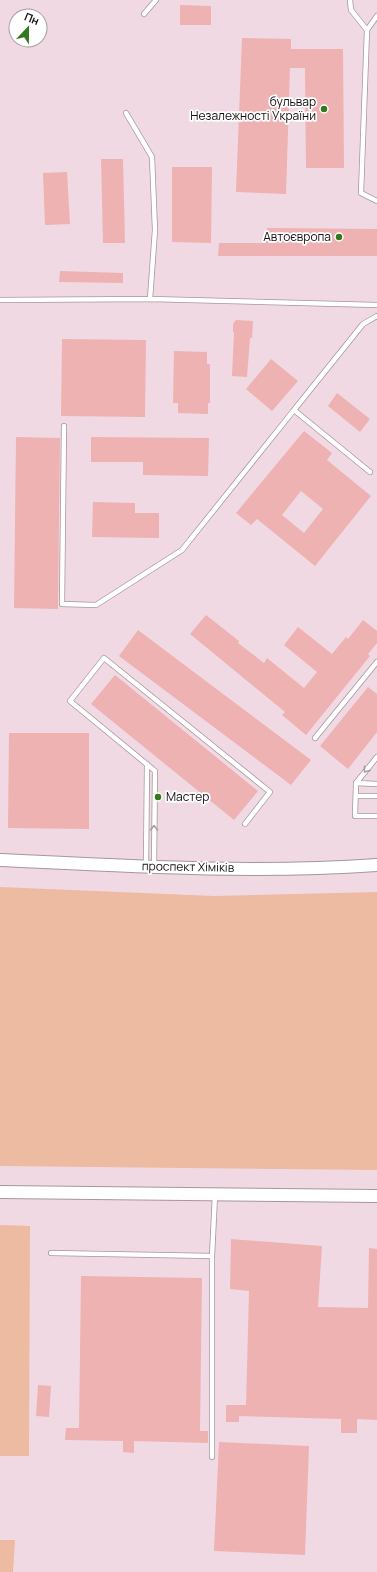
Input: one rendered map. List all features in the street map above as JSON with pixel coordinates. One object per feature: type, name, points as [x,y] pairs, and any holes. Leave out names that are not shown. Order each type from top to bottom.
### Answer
[{"type":"street","name":"проспект Хіміків","points":[[0,860],[244,869],[377,865]]},
{"type":"street","points":[[0,1192],[377,1196]]},
{"type":"lane","points":[[144,14],[156,0]]},
{"type":"lane","points":[[350,0],[351,10],[367,30]]},
{"type":"lane","points":[[377,16],[367,30],[361,193],[377,202]]},
{"type":"lane","points":[[126,113],[152,157],[155,230],[150,299]]},
{"type":"lane","points":[[0,300],[150,299],[377,305]]},
{"type":"lane","points":[[64,426],[62,604],[96,605],[182,550],[363,324],[377,316]]},
{"type":"lane","points":[[294,410],[370,472]]},
{"type":"lane","points":[[150,866],[155,771],[70,701],[104,658],[270,792],[245,824]]},
{"type":"lane","points":[[315,738],[377,662]]},
{"type":"lane","points":[[377,757],[356,784],[356,816],[377,816]]},
{"type":"lane","points":[[147,764],[150,866]]},
{"type":"lane","points":[[356,784],[377,784]]},
{"type":"lane","points":[[356,796],[377,796]]},
{"type":"lane","points":[[212,1457],[212,1256],[215,1194]]},
{"type":"lane","points":[[51,1253],[212,1256]]},
{"type":"shaded area","points":[[0,0],[377,0],[377,1572],[0,1572]]},
{"type":"shaded area","points":[[0,887],[214,896],[377,892],[377,1170],[0,1166]]},
{"type":"shaded area","points":[[0,1225],[30,1226],[29,1456],[0,1456]]},
{"type":"shaded area","points":[[0,1540],[15,1540],[13,1572],[0,1572]]},
{"type":"building","points":[[180,5],[211,6],[211,25],[180,25]]},
{"type":"building","points":[[242,38],[291,39],[291,49],[343,49],[344,168],[306,168],[305,68],[290,68],[286,194],[236,192]]},
{"type":"building","points":[[101,159],[123,159],[125,243],[103,243]]},
{"type":"building","points":[[172,167],[212,167],[211,243],[172,242]]},
{"type":"building","points":[[67,172],[70,224],[45,225],[43,173]]},
{"type":"building","points":[[267,228],[377,229],[377,256],[218,256],[219,243],[266,243]]},
{"type":"building","points":[[60,271],[123,273],[123,283],[59,282]]},
{"type":"building","points":[[236,320],[253,321],[247,377],[232,376],[233,324]]},
{"type":"building","points":[[62,339],[146,340],[145,417],[61,416]]},
{"type":"building","points":[[174,351],[207,352],[207,364],[210,364],[210,403],[208,403],[208,414],[178,413],[178,403],[173,403]]},
{"type":"building","points":[[271,359],[298,381],[272,411],[246,389]]},
{"type":"building","points":[[337,393],[370,419],[360,432],[328,406]]},
{"type":"building","points":[[304,431],[332,453],[327,460],[371,496],[315,566],[257,519],[251,525],[236,513]],"holes":[[[301,491],[323,509],[304,533],[282,515]]]},
{"type":"building","points":[[16,437],[60,438],[58,609],[14,608]]},
{"type":"building","points":[[91,437],[209,438],[208,476],[143,475],[143,462],[91,462]]},
{"type":"building","points":[[93,502],[135,503],[135,513],[159,513],[159,538],[92,537]]},
{"type":"building","points":[[206,615],[264,663],[267,658],[304,688],[317,672],[284,645],[298,627],[332,654],[346,637],[348,639],[363,620],[377,631],[377,643],[368,654],[370,656],[306,735],[282,715],[285,712],[190,634]]},
{"type":"building","points":[[138,630],[311,760],[291,785],[119,656]]},
{"type":"building","points":[[115,675],[258,791],[234,820],[91,704]]},
{"type":"building","points":[[368,687],[377,694],[377,732],[348,769],[320,746]]},
{"type":"building","points":[[9,733],[89,733],[89,829],[8,828]]},
{"type":"building","points":[[231,1239],[322,1246],[318,1307],[368,1308],[369,1248],[377,1249],[377,1420],[357,1419],[357,1433],[341,1433],[341,1419],[239,1416],[239,1422],[226,1422],[226,1405],[246,1405],[249,1291],[230,1289]]},
{"type":"building","points":[[81,1276],[202,1278],[200,1431],[208,1431],[208,1443],[134,1441],[134,1453],[123,1452],[123,1441],[65,1440],[66,1428],[79,1428]]},
{"type":"building","points":[[38,1385],[51,1386],[49,1417],[36,1416]]},
{"type":"building","points":[[219,1442],[309,1446],[305,1555],[214,1551]]},
{"type":"place","name":"бульвар Незалежності України","points":[[324,109]]},
{"type":"place","name":"Автоєвропа","points":[[339,237]]},
{"type":"place","name":"Мастер","points":[[158,797]]}]
